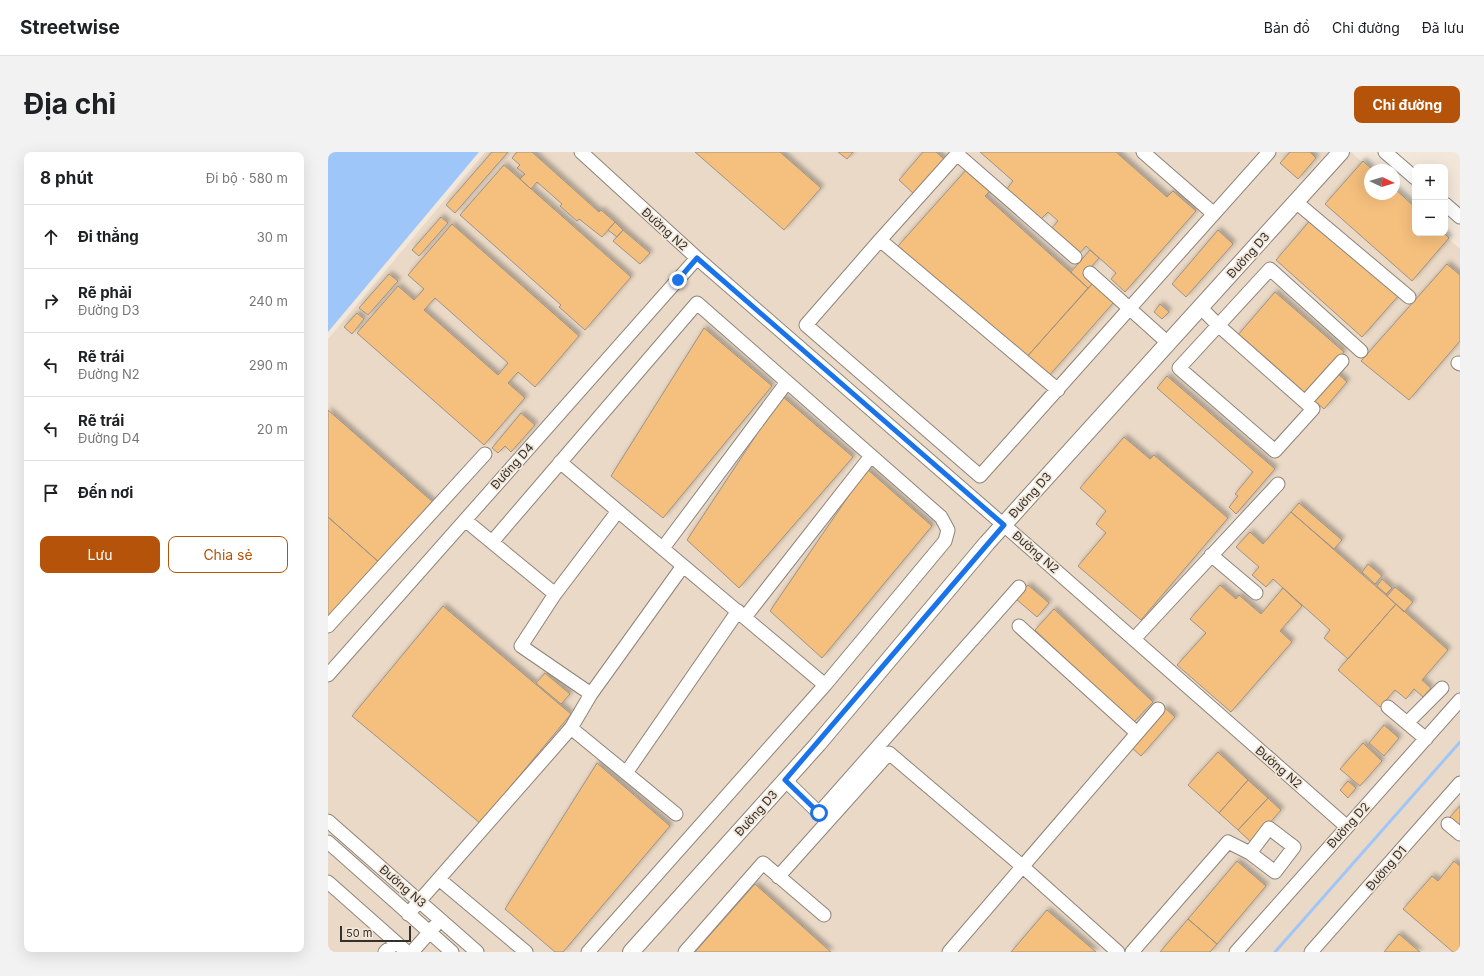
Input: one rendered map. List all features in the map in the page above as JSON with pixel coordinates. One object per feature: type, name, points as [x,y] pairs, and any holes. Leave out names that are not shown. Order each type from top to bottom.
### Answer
[{"type":"main road","name":"Đường D3","points":[[632,952],[785,780],[1004,525],[1341,152]]},
{"type":"street","name":"Đường N2","points":[[581,152],[697,258],[1004,525],[1346,826]]},
{"type":"street","points":[[1143,152],[1214,214]]},
{"type":"street","points":[[1075,257],[958,153],[806,325],[980,476],[1270,152]]},
{"type":"street","points":[[1384,152],[1412,175]]},
{"type":"street","points":[[1296,202],[1409,297]]},
{"type":"street","points":[[1448,207],[1460,217]]},
{"type":"street","points":[[880,240],[1058,390]]},
{"type":"street","name":"Đường D4","points":[[328,675],[697,258]]},
{"type":"street","points":[[1200,307],[1219,326],[1313,409],[1275,451],[1179,368],[1219,326],[1270,269],[1361,351]]},
{"type":"street","points":[[1090,273],[1131,308],[1168,343]]},
{"type":"street","points":[[492,542],[696,303],[941,517],[948,530],[948,536],[941,547],[825,685],[588,952]]},
{"type":"street","points":[[1305,402],[1342,361]]},
{"type":"street","points":[[663,548],[787,382]]},
{"type":"street","points":[[328,626],[485,454]]},
{"type":"street","points":[[626,773],[741,614],[871,456]]},
{"type":"street","points":[[560,462],[825,685]]},
{"type":"street","points":[[1134,639],[1278,484]]},
{"type":"street","points":[[591,694],[521,646],[555,594],[618,510]]},
{"type":"street","points":[[465,520],[555,594]]},
{"type":"street","points":[[1211,555],[1256,593]]},
{"type":"street","points":[[408,914],[571,728],[591,694],[683,566]]},
{"type":"street","points":[[778,877],[823,817],[1019,587]]},
{"type":"street","points":[[1018,626],[1137,733]]},
{"type":"street","points":[[1407,723],[1442,688]]},
{"type":"street","name":"Đường D2","points":[[1236,952],[1346,826],[1460,700]]},
{"type":"street","points":[[1388,707],[1426,739]]},
{"type":"street","points":[[949,952],[1158,709]]},
{"type":"street","points":[[571,728],[676,814]]},
{"type":"street","points":[[823,817],[889,753],[1022,866],[1118,952]]},
{"type":"street","points":[[785,780],[823,817]]},
{"type":"street","name":"Đường D1","points":[[1311,952],[1460,783]]},
{"type":"street","name":"Đường N3","points":[[328,821],[477,952]]},
{"type":"street","points":[[1448,824],[1460,834]]},
{"type":"street","name":"Đường N3","points":[[328,842],[429,932],[444,949]]},
{"type":"street","points":[[1132,952],[1228,842],[1250,852]]},
{"type":"street","points":[[685,952],[762,864],[824,915]]},
{"type":"street","points":[[439,880],[526,952]]},
{"type":"street","points":[[328,882],[407,952]]},
{"type":"street","points":[[412,952],[440,920]]},
{"type":"street","points":[[444,949],[454,932]]},
{"type":"street","points":[[385,952],[387,950],[389,952]]},
{"type":"shaded area","points":[[485,152],[1351,152],[1364,164],[1364,200],[1397,200],[1412,227],[1412,236],[1445,236],[1460,249],[1460,952],[328,952],[328,339]]},
{"type":"water","points":[[328,152],[479,152],[328,332]]},
{"type":"building","points":[[492,152],[508,152],[455,213],[446,205]]},
{"type":"building","points":[[517,152],[532,152],[599,212],[601,210],[615,222],[602,237],[579,219],[577,221],[560,206],[562,204],[537,182],[531,189],[520,179],[525,174],[517,168],[520,165],[512,158]]},
{"type":"building","points":[[695,152],[780,152],[821,188],[784,230]]},
{"type":"building","points":[[838,152],[853,152],[847,159]]},
{"type":"building","points":[[923,152],[936,152],[945,160],[915,195],[899,180]]},
{"type":"building","points":[[980,152],[1116,152],[1167,197],[1173,191],[1196,211],[1125,292],[1111,279],[1116,273],[1086,246],[1079,254],[1051,229],[1058,221],[1048,212],[1040,220],[1006,190],[1013,181]]},
{"type":"building","points":[[1290,152],[1310,152],[1316,158],[1298,179],[1280,163]]},
{"type":"building","points":[[1363,161],[1366,164],[1364,164],[1364,200],[1400,200],[1400,193],[1412,204],[1412,236],[1447,236],[1449,238],[1412,281],[1325,204]]},
{"type":"building","points":[[504,165],[631,277],[585,330],[559,307],[561,305],[460,215]]},
{"type":"building","points":[[967,169],[991,190],[985,196],[1088,288],[1025,359],[898,246]]},
{"type":"building","points":[[441,217],[448,223],[419,256],[412,250]]},
{"type":"building","points":[[1313,217],[1400,294],[1362,337],[1276,260]]},
{"type":"building","points":[[615,222],[623,230],[617,237],[608,230]]},
{"type":"building","points":[[452,224],[579,336],[535,387],[518,372],[508,383],[525,398],[484,445],[357,333],[398,286],[414,300],[424,289],[408,275]],"holes":[[[435,298],[508,363],[498,375],[424,310]]]},
{"type":"building","points":[[623,230],[650,253],[640,264],[613,241]]},
{"type":"building","points":[[1218,230],[1233,244],[1186,297],[1172,284]]},
{"type":"building","points":[[1090,250],[1099,258],[1084,275],[1093,283],[1088,288],[1071,272]]},
{"type":"building","points":[[1447,264],[1460,275],[1460,341],[1409,400],[1361,361]]},
{"type":"building","points":[[389,274],[398,281],[368,315],[359,308]]},
{"type":"building","points":[[1093,283],[1114,302],[1047,378],[1025,359]]},
{"type":"building","points":[[1275,292],[1344,352],[1306,396],[1237,336]]},
{"type":"building","points":[[1160,304],[1169,312],[1162,319],[1154,312]]},
{"type":"building","points":[[357,313],[364,319],[352,334],[344,327]]},
{"type":"building","points":[[704,328],[772,386],[663,518],[611,476]]},
{"type":"building","points":[[1336,372],[1347,382],[1324,409],[1312,399]]},
{"type":"building","points":[[1167,376],[1275,469],[1236,514],[1229,507],[1238,496],[1235,494],[1253,472],[1157,388]]},
{"type":"building","points":[[782,396],[853,457],[739,588],[687,540]]},
{"type":"building","points":[[328,410],[434,503],[381,564],[328,517]]},
{"type":"building","points":[[521,413],[535,425],[511,452],[505,446],[498,453],[492,448]]},
{"type":"building","points":[[1124,437],[1150,459],[1154,455],[1228,518],[1141,620],[1078,566],[1106,533],[1096,524],[1106,511],[1080,488]]},
{"type":"building","points":[[867,469],[932,526],[822,658],[770,611]]},
{"type":"building","points":[[1299,503],[1342,540],[1334,549],[1291,512]]},
{"type":"building","points":[[1291,512],[1396,604],[1348,659],[1324,638],[1330,630],[1273,579],[1266,587],[1252,575],[1259,567],[1236,547],[1250,532],[1263,544]]},
{"type":"building","points":[[328,517],[381,564],[328,620]]},
{"type":"building","points":[[1368,564],[1382,576],[1375,584],[1362,572]]},
{"type":"building","points":[[1382,579],[1392,588],[1386,594],[1377,586]]},
{"type":"building","points":[[1028,585],[1049,603],[1037,617],[1016,599]]},
{"type":"building","points":[[1220,585],[1236,599],[1239,595],[1261,614],[1283,588],[1302,606],[1280,631],[1292,642],[1231,712],[1177,665],[1206,633],[1190,619]]},
{"type":"building","points":[[1395,587],[1413,602],[1404,612],[1387,596]]},
{"type":"building","points":[[1396,604],[1448,650],[1422,680],[1431,688],[1423,697],[1414,689],[1406,699],[1395,690],[1380,707],[1338,670]]},
{"type":"building","points":[[443,606],[571,714],[480,823],[352,716]]},
{"type":"building","points":[[1054,609],[1153,702],[1133,723],[1035,630]]},
{"type":"building","points":[[545,673],[570,694],[561,704],[536,683]]},
{"type":"building","points":[[1165,708],[1175,717],[1141,756],[1131,747]]},
{"type":"building","points":[[1384,725],[1399,738],[1384,756],[1369,743]]},
{"type":"building","points":[[1363,743],[1382,761],[1360,786],[1340,769]]},
{"type":"building","points":[[1218,752],[1248,780],[1219,813],[1188,785]]},
{"type":"building","points":[[597,763],[670,826],[563,952],[555,952],[505,909]]},
{"type":"building","points":[[1248,780],[1268,798],[1238,830],[1219,813]]},
{"type":"building","points":[[1348,781],[1356,788],[1348,798],[1340,790]]},
{"type":"building","points":[[1268,798],[1281,810],[1252,843],[1238,830]]},
{"type":"building","points":[[1460,806],[1460,828],[1449,818]]},
{"type":"building","points":[[1237,861],[1266,886],[1217,944],[1188,919]]},
{"type":"building","points":[[1454,861],[1460,866],[1460,952],[1453,952],[1403,909],[1432,876],[1438,881]]},
{"type":"building","points":[[755,884],[831,952],[695,952]]},
{"type":"building","points":[[1047,910],[1096,952],[1011,952]]},
{"type":"building","points":[[1188,919],[1217,944],[1210,952],[1160,952]]},
{"type":"building","points":[[1399,934],[1420,952],[1384,952]]},
{"type":"waterway","points":[[1275,952],[1460,742]]},
{"type":"route","points":[[678,280],[697,258],[1004,525],[987,543],[818,744],[785,780],[819,813]]}]
